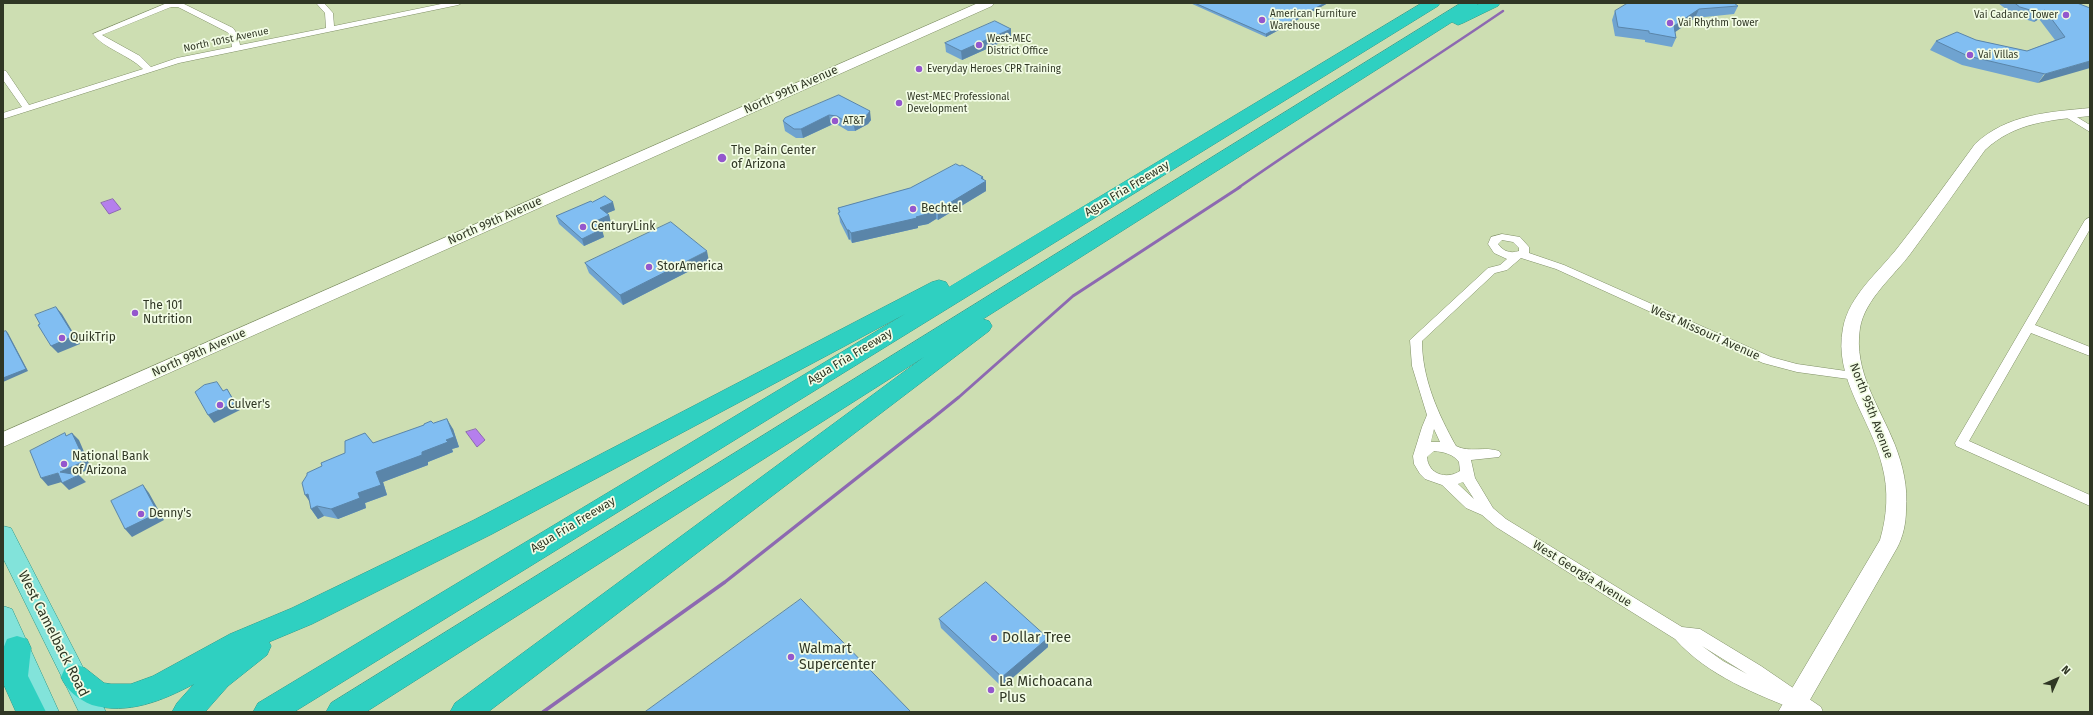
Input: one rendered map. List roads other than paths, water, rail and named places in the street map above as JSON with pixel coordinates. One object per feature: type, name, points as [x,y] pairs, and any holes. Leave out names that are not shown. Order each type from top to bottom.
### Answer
[{"type":"highway","points":[[1369,42],[1422,3]]},
{"type":"highway","name":"Agua Fria Freeway","points":[[268,712],[1433,3]]},
{"type":"highway","name":"Agua Fria Freeway","points":[[341,712],[1471,3]]},
{"type":"highway","points":[[1394,52],[1493,3]]},
{"type":"highway","points":[[75,677],[96,694],[119,698],[130,697],[154,688],[272,627],[302,616],[483,527],[900,308],[1054,225],[1118,195]]},
{"type":"highway","points":[[465,712],[866,411],[995,316],[1096,247],[1143,210]]},
{"type":"highway","points":[[187,712],[218,677],[241,658],[302,616]]},
{"type":"highway","points":[[17,648],[14,676],[31,712]]},
{"type":"main road","name":"North 99th Avenue","points":[[3,440],[985,3]]},
{"type":"main road","name":"North 95th Avenue","points":[[1800,708],[1890,542],[1898,502],[1892,463],[1851,362],[1848,341],[1851,324],[1859,306],[1904,252],[1980,147],[1991,136],[2006,127],[2030,120],[2090,112]]},
{"type":"main road","name":"West Camelback Road","points":[[3,535],[93,712]]},
{"type":"main road","points":[[3,617],[46,712]]},
{"type":"street","points":[[320,3],[329,13],[330,30]]},
{"type":"street","points":[[416,3],[419,12]]},
{"type":"street","name":"North 101st Avenue","points":[[3,116],[148,69],[236,48],[458,3]]},
{"type":"street","points":[[148,69],[141,61],[100,38],[97,34],[170,5],[178,5],[230,30],[234,35],[236,48]]},
{"type":"street","points":[[3,73],[26,108]]},
{"type":"street","points":[[2067,114],[2090,129]]},
{"type":"street","points":[[2090,220],[1961,443],[2090,501]]},
{"type":"street","points":[[1492,270],[1491,264],[1496,250],[1493,241],[1502,237],[1516,239],[1521,252]]},
{"type":"street","points":[[1496,250],[1508,255],[1521,252]]},
{"type":"street","points":[[1467,471],[1466,462],[1455,451],[1433,416],[1415,354],[1416,340],[1492,270],[1503,268],[1521,252]]},
{"type":"street","name":"West Missouri Avenue","points":[[1521,252],[1560,267],[1767,360],[1797,368],[1856,376]]},
{"type":"street","points":[[2028,327],[2090,352]]},
{"type":"street","points":[[1422,451],[1434,446],[1469,455],[1494,454],[1472,463],[1467,471],[1455,481],[1446,481],[1432,476],[1421,466],[1419,461],[1428,427],[1433,416]]},
{"type":"street","name":"West Georgia Avenue","points":[[1467,471],[1470,484],[1483,499],[1487,511]]},
{"type":"street","name":"West Georgia Avenue","points":[[1446,481],[1471,504],[1487,511],[1556,558],[1680,634],[1690,648],[1746,682],[1800,708]]},
{"type":"waterway","points":[[1238,188],[1503,11]]},
{"type":"waterway","points":[[928,422],[959,397],[1073,296],[1240,187]]},
{"type":"waterway","points":[[543,712],[725,582],[929,421]]},
{"type":"place","name":"Vai Cadance Tower","points":[[2066,15]]},
{"type":"place","name":"American Furniture Warehouse","points":[[1262,20]]},
{"type":"place","name":"Vai Rhythm Tower","points":[[1670,23]]},
{"type":"place","name":"West-MEC District Office","points":[[979,45]]},
{"type":"place","name":"Vai Villas","points":[[1970,55]]},
{"type":"place","name":"Everyday Heroes CPR Training","points":[[919,69]]},
{"type":"place","name":"West-MEC Professional Development","points":[[899,103]]},
{"type":"place","name":"AT&T","points":[[835,121]]},
{"type":"place","name":"The Pain Center of Arizona","points":[[722,158]]},
{"type":"place","name":"Bechtel","points":[[913,209]]},
{"type":"place","name":"CenturyLink","points":[[583,227]]},
{"type":"place","name":"StorAmerica","points":[[649,267]]},
{"type":"place","name":"The 101 Nutrition","points":[[135,313]]},
{"type":"place","name":"QuikTrip","points":[[62,338]]},
{"type":"place","name":"Culver's","points":[[220,405]]},
{"type":"place","name":"National Bank of Arizona","points":[[64,464]]},
{"type":"place","name":"Denny's","points":[[141,514]]},
{"type":"place","name":"Dollar Tree","points":[[994,638]]},
{"type":"place","name":"Walmart Supercenter","points":[[791,657]]},
{"type":"place","name":"La Michoacana Plus","points":[[991,690]]}]
